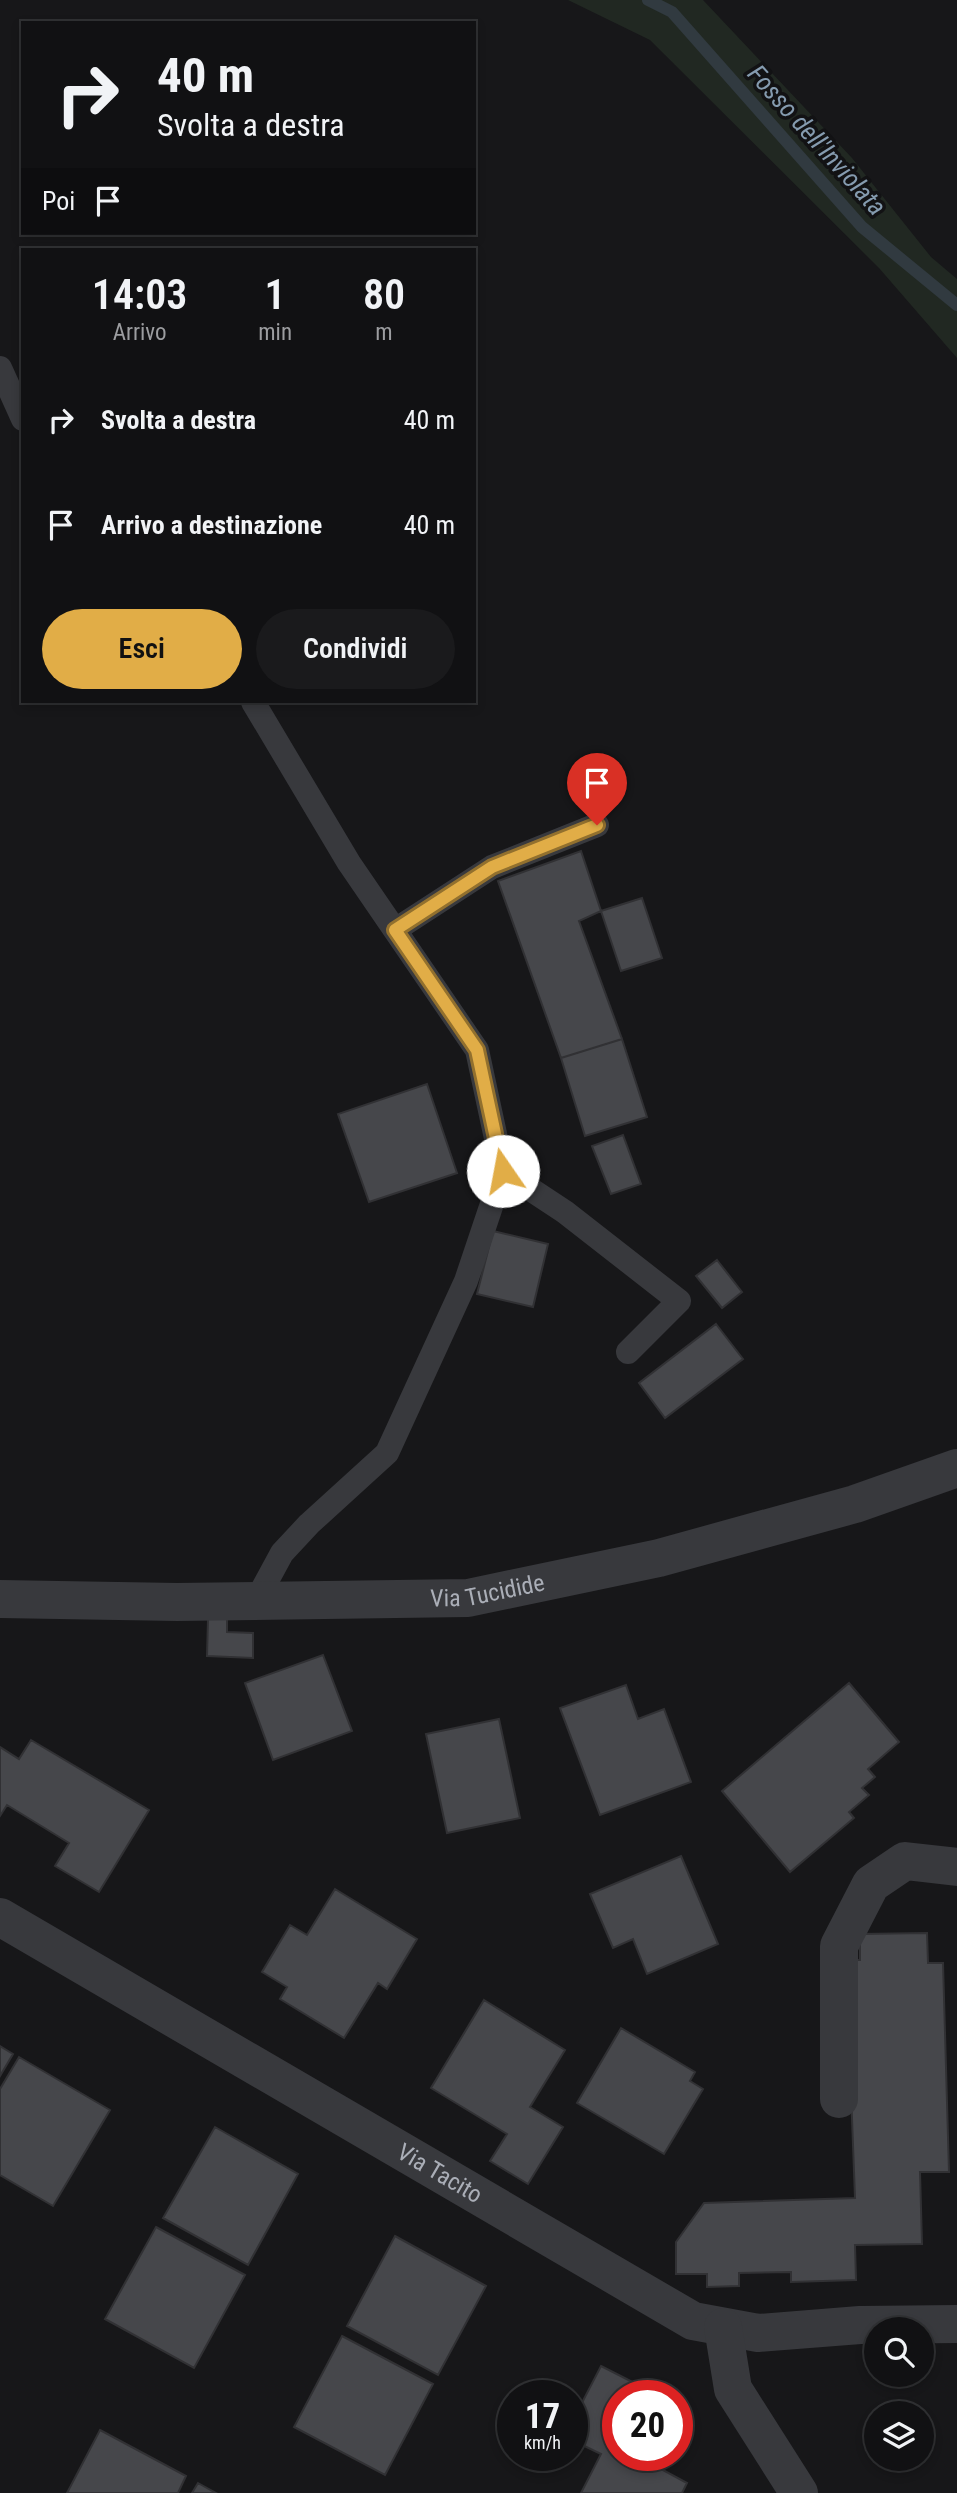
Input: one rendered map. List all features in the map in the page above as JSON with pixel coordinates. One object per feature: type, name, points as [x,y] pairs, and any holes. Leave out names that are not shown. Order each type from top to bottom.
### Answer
[{"type":"street","name":"Via Tucidide","points":[[0,1599],[256,1601],[468,1598],[659,1558],[855,1504],[957,1468]]},
{"type":"street","points":[[839,2099],[839,1946],[871,1884],[905,1861],[957,1867]]},
{"type":"street","name":"Via Tacito","points":[[0,1916],[528,2228],[693,2321],[758,2333],[860,2325],[957,2324]]},
{"type":"street","points":[[723,2327],[733,2389],[799,2493]]},
{"type":"lane","points":[[0,368],[21,415]]},
{"type":"lane","points":[[254,703],[349,863],[477,1050],[503,1171],[466,1281],[387,1453],[309,1524],[282,1553],[256,1601]]},
{"type":"lane","points":[[395,930],[492,867],[597,825]]},
{"type":"lane","points":[[503,1171],[565,1212],[679,1301],[628,1352]]},
{"type":"shaded area","points":[[568,0],[703,0],[852,158],[931,257],[957,279],[957,358],[879,268],[650,40]]},
{"type":"building","points":[[581,851],[601,911],[579,921],[622,1039],[561,1058],[498,881]]},
{"type":"building","points":[[642,898],[662,958],[621,971],[601,911]]},
{"type":"building","points":[[622,1039],[647,1117],[585,1136],[561,1058]]},
{"type":"building","points":[[427,1084],[457,1173],[369,1202],[338,1114]]},
{"type":"building","points":[[623,1135],[641,1184],[611,1194],[592,1146]]},
{"type":"building","points":[[493,1231],[548,1244],[533,1307],[477,1294]]},
{"type":"building","points":[[717,1260],[742,1292],[722,1308],[696,1276]]},
{"type":"building","points":[[716,1324],[743,1359],[665,1418],[639,1383]]},
{"type":"building","points":[[208,1619],[227,1619],[227,1632],[253,1633],[253,1658],[207,1656]]},
{"type":"building","points":[[323,1655],[352,1731],[273,1760],[245,1683]]},
{"type":"building","points":[[849,1683],[899,1742],[868,1769],[875,1777],[862,1788],[869,1795],[849,1812],[854,1818],[790,1872],[722,1791]]},
{"type":"building","points":[[626,1685],[638,1719],[664,1709],[691,1782],[600,1815],[560,1708]]},
{"type":"building","points":[[499,1719],[520,1818],[447,1833],[426,1734]]},
{"type":"building","points":[[31,1740],[149,1810],[99,1892],[55,1866],[69,1843],[7,1805],[0,1816],[0,1747],[19,1759]]},
{"type":"building","points":[[681,1856],[718,1944],[647,1974],[633,1939],[613,1948],[590,1894]]},
{"type":"building","points":[[335,1889],[417,1939],[387,1989],[378,1983],[344,2038],[280,1999],[287,1987],[262,1972],[290,1925],[307,1935]]},
{"type":"building","points":[[927,1933],[928,1963],[943,1963],[949,2172],[920,2172],[922,2244],[855,2245],[856,2280],[791,2282],[791,2272],[739,2273],[739,2286],[707,2287],[707,2274],[676,2274],[676,2242],[704,2203],[855,2198],[846,1960],[860,1960],[860,1934]]},
{"type":"building","points":[[484,2000],[565,2050],[530,2107],[563,2127],[528,2184],[490,2161],[507,2134],[431,2088]]},
{"type":"building","points":[[621,2028],[695,2072],[690,2081],[703,2089],[664,2154],[577,2103]]},
{"type":"building","points":[[0,2046],[13,2054],[0,2076]]},
{"type":"building","points":[[19,2057],[110,2110],[53,2206],[0,2175],[0,2089]]},
{"type":"building","points":[[215,2127],[298,2174],[248,2265],[163,2218]]},
{"type":"building","points":[[156,2227],[245,2275],[194,2368],[105,2319]]},
{"type":"building","points":[[395,2236],[486,2286],[438,2375],[347,2326]]},
{"type":"building","points":[[342,2336],[433,2384],[385,2475],[294,2427]]},
{"type":"building","points":[[601,2366],[629,2380],[602,2380],[602,2471],[665,2471],[687,2483],[682,2493],[581,2493],[601,2454],[588,2448],[588,2391]]},
{"type":"building","points":[[100,2430],[186,2476],[178,2493],[67,2493]]},
{"type":"building","points":[[198,2483],[216,2493],[192,2493]]},
{"type":"waterway","name":"Fosso dell'Inviolata","points":[[648,0],[672,12],[862,227],[957,305]]},
{"type":"route","points":[[503,1171],[477,1050],[395,930],[492,867],[597,825]]}]
